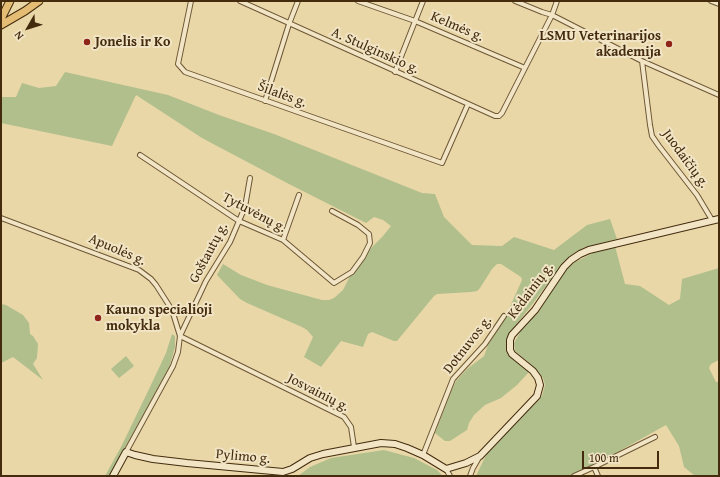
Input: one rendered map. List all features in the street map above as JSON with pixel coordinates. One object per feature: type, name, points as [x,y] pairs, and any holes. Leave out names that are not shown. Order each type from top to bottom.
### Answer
[{"type":"main road","points":[[1,19],[10,1]]},
{"type":"main road","points":[[26,1],[38,2]]},
{"type":"main road","points":[[1,25],[13,19],[38,2]]},
{"type":"main road","name":"Kėdainių g.","points":[[480,456],[533,400],[539,390],[538,378],[533,371],[512,354],[510,350],[510,340],[570,260],[589,250],[719,219]]},
{"type":"main road","points":[[354,447],[388,443],[423,455],[446,469],[458,466],[480,456]]},
{"type":"main road","name":"Pylimo g.","points":[[126,452],[153,459],[283,472],[292,470],[316,456],[354,447]]},
{"type":"main road","name":"Apuolės g.","points":[[113,476],[126,452]]},
{"type":"street","name":"Šilalės g.","points":[[191,1],[178,64],[185,72],[442,163],[468,104]]},
{"type":"street","name":"A. Stulginskio g.","points":[[240,1],[495,116],[499,116],[502,113],[525,68]]},
{"type":"street","points":[[265,101],[289,24],[298,1]]},
{"type":"street","name":"Kelmės g.","points":[[358,1],[416,21],[525,68]]},
{"type":"street","points":[[395,72],[423,1]]},
{"type":"street","points":[[515,1],[552,15],[642,61],[719,95]]},
{"type":"street","points":[[525,68],[552,15],[557,1]]},
{"type":"street","points":[[712,1],[719,4]]},
{"type":"street","name":"Juodaičių g.","points":[[642,61],[652,136],[658,146],[697,195],[712,220]]},
{"type":"street","name":"Tytuvėnų g.","points":[[140,155],[239,221],[283,240],[334,283],[352,272],[363,257],[370,242],[369,234],[358,225],[332,211]]},
{"type":"street","name":"Goštautų g.","points":[[180,336],[206,281],[225,251],[245,208],[250,178]]},
{"type":"street","points":[[283,240],[299,195]]},
{"type":"street","name":"Apuolės g.","points":[[1,218],[139,270],[151,279],[172,310],[180,336],[178,352],[173,366],[126,452]]},
{"type":"street","name":"Dotnuvos g.","points":[[423,455],[453,379],[485,344],[504,316]]},
{"type":"street","name":"Josvainių g.","points":[[180,336],[344,417],[351,427],[354,447]]},
{"type":"street","points":[[574,476],[655,437]]},
{"type":"street","points":[[470,476],[480,456]]},
{"type":"street","points":[[594,467],[598,476]]},
{"type":"street","points":[[446,469],[450,476]]},
{"type":"green space","points":[[65,72],[168,95],[274,134],[422,193],[435,194],[444,217],[472,245],[502,246],[514,237],[554,250],[587,225],[610,219],[617,239],[583,248],[573,255],[559,269],[511,332],[507,350],[509,355],[529,372],[517,385],[501,398],[485,405],[474,415],[467,430],[450,441],[445,441],[435,433],[451,391],[456,381],[467,369],[484,356],[488,345],[505,318],[522,280],[521,277],[501,264],[497,264],[477,291],[437,294],[434,296],[397,341],[372,332],[368,334],[363,347],[341,341],[321,367],[304,357],[313,337],[307,330],[240,299],[217,275],[223,264],[241,275],[267,285],[322,300],[329,300],[334,298],[343,290],[352,272],[391,226],[383,220],[374,217],[366,223],[287,183],[202,138],[136,95],[112,146],[1,123],[1,97],[16,97],[22,83],[39,88],[56,86]]},
{"type":"green space","points":[[615,246],[625,284],[640,286],[669,305],[680,299],[682,279],[719,268],[719,360],[711,364],[709,368],[716,382],[719,382],[719,476],[695,476],[684,467],[679,446],[666,425],[596,464],[571,476],[476,476],[488,451],[542,396],[545,385],[543,378],[534,367],[515,351],[514,343],[522,329],[567,269],[575,262],[595,252]]},
{"type":"green space","points":[[1,304],[6,305],[23,315],[29,323],[30,334],[38,344],[37,358],[33,364],[43,380],[13,357],[1,363]]},
{"type":"green space","points":[[172,334],[175,336],[175,347],[170,365],[109,476],[105,476],[150,387],[166,353]]},
{"type":"green space","points":[[126,356],[134,366],[119,378],[111,369]]},
{"type":"green space","points":[[384,450],[414,458],[437,470],[443,476],[298,476],[310,467],[331,458]]},
{"type":"place","name":"Jonelis ir Ko","points":[[87,42]]},
{"type":"place","name":"LSMU Veterinarijos akademija","points":[[669,44]]},
{"type":"place","name":"Kauno specialioji mokykla","points":[[98,318]]}]
